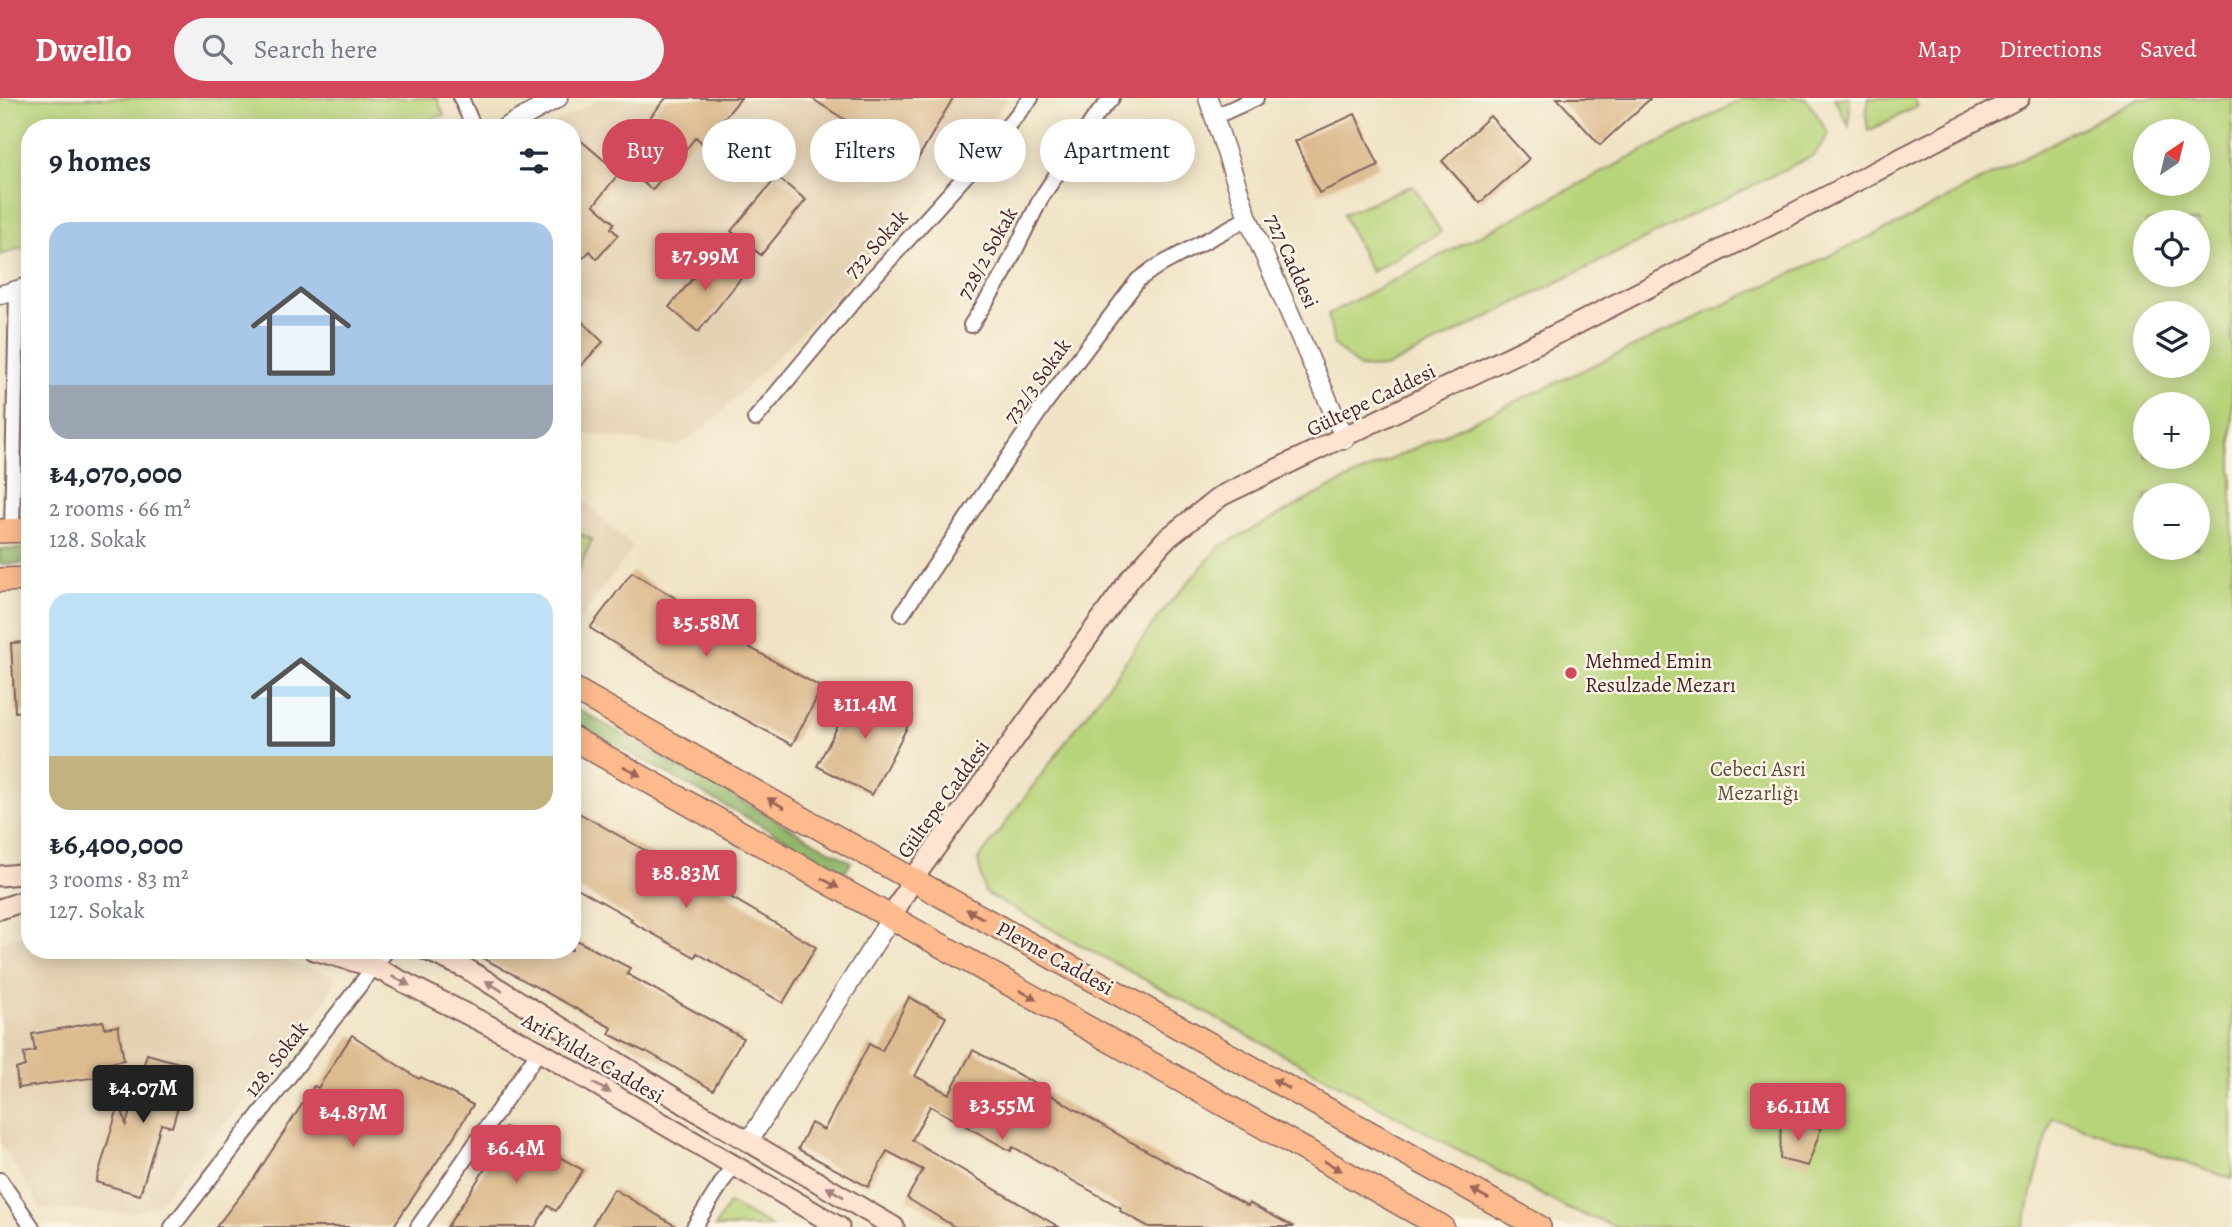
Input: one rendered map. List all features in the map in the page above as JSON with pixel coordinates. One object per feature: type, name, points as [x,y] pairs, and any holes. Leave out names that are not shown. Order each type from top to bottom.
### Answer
[{"type":"main road","name":"Gültepe Caddesi","points":[[891,918],[913,879],[1131,578],[1165,540],[1222,496],[1345,439],[1586,320],[2019,98]]},
{"type":"main road","points":[[0,580],[21,579]]},
{"type":"main road","name":"Plevne Caddesi","points":[[581,693],[1539,1227]]},
{"type":"main road","points":[[581,743],[1442,1227]]},
{"type":"main road","points":[[0,876],[21,874]]},
{"type":"main road","points":[[1,909],[21,902]]},
{"type":"main road","name":"Arif Yıldız Caddesi","points":[[346,959],[374,967],[539,1051],[839,1227]]},
{"type":"main road","name":"Arif Yıldız Caddesi","points":[[445,959],[467,969],[749,1142],[894,1227]]},
{"type":"street","points":[[461,98],[470,119]]},
{"type":"street","points":[[520,119],[558,98]]},
{"type":"street","name":"732 Sokak","points":[[755,419],[872,279],[969,173],[1031,98]]},
{"type":"street","name":"728/2 Sokak","points":[[971,325],[1003,275],[1041,198],[1094,118],[1112,98]]},
{"type":"street","name":"727 Caddesi","points":[[1208,98],[1248,218],[1345,439]]},
{"type":"street","points":[[1216,116],[1256,98]]},
{"type":"street","name":"732/3 Sokak","points":[[902,614],[1046,402],[1138,280],[1153,269],[1248,218]]},
{"type":"street","points":[[14,531],[15,290]]},
{"type":"street","points":[[749,1142],[891,918]]},
{"type":"street","name":"128. Sokak","points":[[172,1227],[380,959]]},
{"type":"street","points":[[418,1227],[539,1051]]},
{"type":"street","points":[[694,1227],[733,1165]]},
{"type":"street","points":[[0,1180],[32,1227]]},
{"type":"shaded area","points":[[601,98],[1009,98],[992,119],[934,119],[934,182],[939,182],[811,323],[705,428],[677,446],[581,433],[581,119],[562,119]]},
{"type":"shaded area","points":[[581,497],[633,548],[581,618]]},
{"type":"shaded area","points":[[21,936],[21,959],[279,959],[337,976],[324,1004],[159,1203],[132,1213],[41,1209],[0,1142],[0,944]]},
{"type":"green space","points":[[0,98],[437,98],[444,115],[432,119],[21,119],[21,248],[0,255]]},
{"type":"green space","points":[[1745,98],[1806,98],[1829,134],[1814,155],[1387,367],[1360,368],[1334,345],[1328,314]]},
{"type":"green space","points":[[1834,98],[1850,98],[1849,126]]},
{"type":"green space","points":[[1869,98],[1914,98],[1918,106],[1868,131],[1866,115]]},
{"type":"green space","name":"Cebeci Asri Mezarlığı","points":[[2138,98],[2232,98],[2232,1179],[2052,1117],[2023,1227],[1617,1227],[1568,1209],[985,893],[978,860],[1163,611],[1219,547],[1329,488],[1904,221]]},
{"type":"green space","points":[[1413,185],[1441,232],[1371,272],[1343,214]]},
{"type":"green space","points":[[581,535],[592,539],[581,564]]},
{"type":"green space","points":[[0,549],[21,549],[21,563],[0,564]]},
{"type":"green space","points":[[581,711],[851,862],[845,872],[581,726]]},
{"type":"green space","points":[[729,1203],[772,1227],[715,1227]]},
{"type":"building","points":[[666,98],[741,98],[724,119],[702,119],[702,143],[696,137],[688,147],[688,119],[648,119]]},
{"type":"building","points":[[811,98],[953,98],[941,119],[934,119],[934,131],[920,155],[920,119],[844,119]]},
{"type":"building","points":[[1557,98],[1651,98],[1600,145]]},
{"type":"building","points":[[1355,114],[1379,166],[1319,193],[1295,141]]},
{"type":"building","points":[[1490,116],[1529,159],[1480,203],[1442,161]]},
{"type":"building","points":[[581,141],[602,159],[602,182],[612,182],[594,205],[614,223],[611,228],[618,235],[597,259],[590,251],[583,258],[581,256]]},
{"type":"building","points":[[642,182],[659,182],[652,190]]},
{"type":"building","points":[[773,182],[783,182],[806,200],[761,255],[731,231]]},
{"type":"building","points":[[713,254],[742,277],[698,332],[669,307]]},
{"type":"building","points":[[581,321],[603,342],[581,365]]},
{"type":"building","points":[[632,572],[710,619],[708,624],[822,688],[792,745],[678,683],[590,628]]},
{"type":"building","points":[[21,642],[21,712],[15,712],[11,643]]},
{"type":"building","points":[[858,687],[913,716],[872,795],[817,766]]},
{"type":"building","points":[[581,814],[664,861],[665,858],[730,894],[729,896],[816,947],[783,1003],[697,953],[695,957],[630,921],[632,919],[581,890]]},
{"type":"building","points":[[581,943],[630,968],[627,974],[743,1038],[713,1090],[646,1051],[609,1034],[612,1028],[485,959],[581,959]]},
{"type":"building","points":[[909,997],[946,1017],[915,1076],[949,1094],[973,1050],[1045,1089],[1044,1091],[1131,1142],[1248,1206],[1249,1203],[1294,1227],[1149,1227],[1120,1211],[1121,1208],[1013,1147],[1011,1151],[930,1106],[912,1140],[1059,1227],[955,1227],[907,1198],[923,1170],[887,1151],[868,1187],[798,1149],[811,1123],[824,1130],[869,1044],[882,1051]]},
{"type":"building","points":[[103,1021],[105,1028],[118,1026],[124,1060],[110,1063],[113,1075],[18,1088],[16,1069],[25,1066],[24,1053],[35,1051],[32,1034]]},
{"type":"building","points":[[352,1035],[419,1079],[421,1077],[473,1105],[393,1227],[216,1227],[254,1178],[314,1086],[318,1088]]},
{"type":"building","points":[[147,1054],[190,1066],[172,1127],[161,1124],[140,1195],[96,1182],[120,1101],[126,1125]]},
{"type":"building","points":[[1781,1123],[1821,1128],[1808,1166],[1780,1159]]},
{"type":"building","points":[[505,1127],[583,1170],[556,1211],[548,1206],[535,1227],[447,1227],[487,1166],[481,1163]]},
{"type":"building","points":[[614,1189],[677,1227],[591,1227]]},
{"type":"place","name":"Mehmed Emin Resulzade Mezarı","points":[[1571,673]]}]
